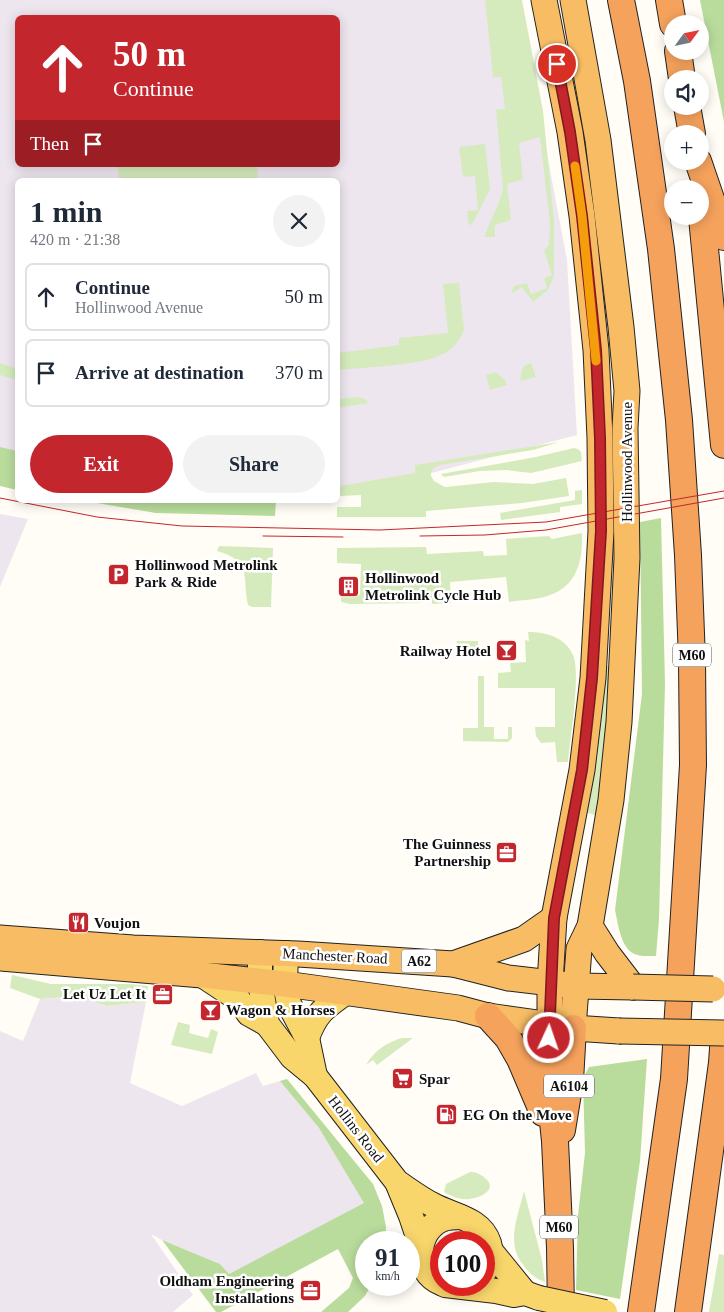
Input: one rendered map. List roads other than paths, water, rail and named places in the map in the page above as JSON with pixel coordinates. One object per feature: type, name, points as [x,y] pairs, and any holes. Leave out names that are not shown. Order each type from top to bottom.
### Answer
[{"type":"highway","name":"Hollinwood Avenue","points":[[544,0],[570,132],[582,216],[596,350],[600,438],[601,531],[592,678],[582,770],[554,918]]},
{"type":"highway","name":"Hollinwood Avenue","points":[[562,1026],[577,986],[579,949],[590,926],[611,800],[619,722],[628,558],[625,428],[627,392],[619,306],[598,140],[573,0]]},
{"type":"highway","name":"M60","points":[[621,0],[637,80],[660,240],[675,382],[688,555],[692,660],[693,765],[674,1079],[641,1312]]},
{"type":"highway","points":[[669,0],[672,15]]},
{"type":"highway","points":[[700,170],[724,236]]},
{"type":"highway","points":[[703,225],[724,445]]},
{"type":"highway","points":[[453,964],[524,939],[554,918]]},
{"type":"highway","name":"A6104","points":[[554,918],[550,983],[562,1026],[570,1080],[563,1127],[555,1141]]},
{"type":"highway","points":[[590,926],[607,953],[633,987]]},
{"type":"highway","name":"Manchester Road","points":[[2,948],[133,948],[260,952],[453,964],[508,978],[577,986],[720,990]]},
{"type":"highway","name":"Manchester Road","points":[[2,948],[458,1008],[488,1016],[562,1026],[619,1031],[724,1034]]},
{"type":"highway","points":[[488,1016],[508,1038],[543,1093]]},
{"type":"highway","name":"A6104","points":[[543,1093],[547,1062],[562,1026]]},
{"type":"highway","points":[[688,1312],[722,1063],[724,1034]]},
{"type":"highway","name":"M60","points":[[543,1093],[555,1141],[561,1312]]},
{"type":"main road","name":"Hollins Road","points":[[260,952],[260,982],[267,1024],[292,1057],[315,1076],[397,1182],[412,1216],[421,1246],[420,1253],[423,1266],[430,1275]]},
{"type":"main road","name":"Hollins Road","points":[[286,954],[285,984],[289,1004],[306,1038],[315,1076]]},
{"type":"main road","points":[[202,975],[238,999],[250,1014],[267,1024]]},
{"type":"main road","points":[[306,1038],[318,1013],[345,993]]},
{"type":"main road","name":"Hollins Road","points":[[397,1182],[433,1205],[461,1218],[468,1219],[483,1231]]},
{"type":"main road","points":[[421,1246],[426,1233],[432,1226],[441,1220],[451,1217],[461,1218]]},
{"type":"main road","name":"Hollins Road","points":[[495,1255],[532,1296]]},
{"type":"main road","name":"Hollins Road","points":[[495,1291],[532,1296],[605,1312]]},
{"type":"tram line","points":[[26,503],[97,517],[182,526],[380,530],[546,522],[724,491]]},
{"type":"tram line","points":[[0,498],[15,501]]},
{"type":"tram line","points":[[420,536],[485,535],[546,530],[724,498]]},
{"type":"tram line","points":[[263,536],[343,537]]},
{"type":"place","name":"Hollinwood Metrolink Park & Ride","points":[[119,574]]},
{"type":"place","name":"Hollinwood Metrolink Cycle Hub","points":[[349,587]]},
{"type":"place","name":"Railway Hotel","points":[[507,651]]},
{"type":"place","name":"The Guinness Partnership","points":[[507,853]]},
{"type":"place","name":"Voujon","points":[[78,923]]},
{"type":"place","name":"Let Uz Let It","points":[[162,994]]},
{"type":"place","name":"Wagon & Horses","points":[[210,1010]]},
{"type":"place","name":"Spar","points":[[403,1079]]},
{"type":"place","name":"EG On the Move","points":[[447,1115]]},
{"type":"place","name":"Oldham Engineering Installations","points":[[310,1290]]}]
